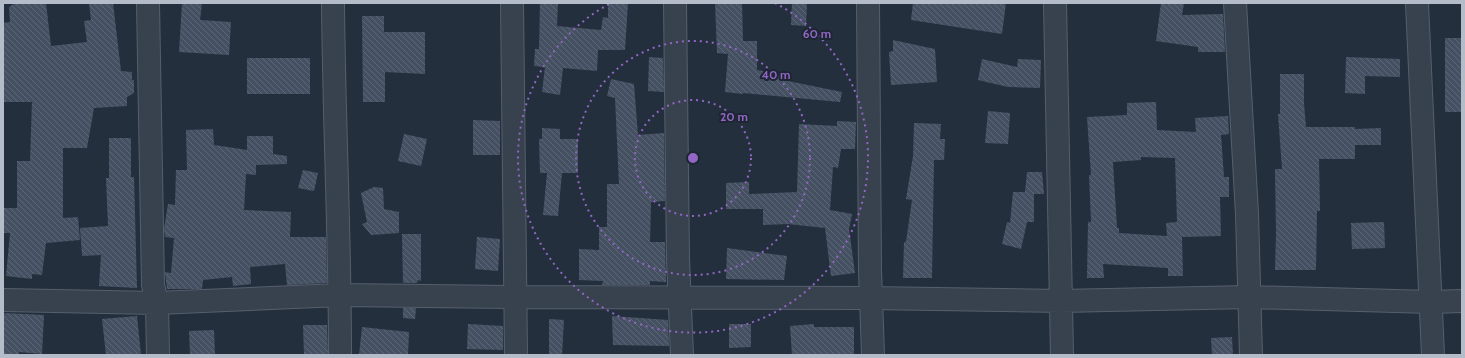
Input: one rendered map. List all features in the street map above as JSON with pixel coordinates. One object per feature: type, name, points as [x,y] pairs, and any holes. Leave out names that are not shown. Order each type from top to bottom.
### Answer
[{"type":"street","points":[[148,3],[153,285],[156,303],[158,355]]},
{"type":"street","points":[[333,3],[340,355]]},
{"type":"street","points":[[512,3],[516,355]]},
{"type":"street","points":[[675,3],[678,259],[682,355]]},
{"type":"street","points":[[868,3],[873,355]]},
{"type":"street","points":[[1055,3],[1062,355]]},
{"type":"street","points":[[1235,3],[1247,214],[1251,355]]},
{"type":"street","points":[[1417,3],[1433,355]]},
{"type":"street","points":[[3,300],[156,303],[340,295],[516,298],[871,298],[1061,301],[1249,297],[1431,302],[1462,301]]},
{"type":"building","points":[[15,3],[46,3],[51,46],[87,42],[84,21],[91,20],[89,3],[113,3],[121,71],[132,72],[132,80],[134,80],[134,93],[127,97],[127,106],[94,108],[87,148],[63,148],[63,218],[78,217],[80,240],[46,243],[42,275],[32,274],[32,279],[6,276],[10,233],[3,233],[3,208],[17,208],[17,161],[30,161],[32,102],[3,102],[3,23],[10,22],[9,7]]},
{"type":"building","points":[[182,3],[202,3],[200,20],[231,22],[229,55],[179,52]]},
{"type":"building","points":[[540,3],[558,3],[557,26],[601,30],[603,17],[608,18],[608,3],[628,3],[625,50],[598,50],[597,71],[563,68],[560,95],[542,92],[545,67],[534,66],[535,49],[539,49]]},
{"type":"building","points":[[715,3],[742,3],[743,41],[757,41],[757,70],[789,76],[788,81],[842,92],[840,102],[725,92],[728,54],[717,53]]},
{"type":"building","points":[[792,3],[807,3],[806,26],[791,25]]},
{"type":"building","points":[[913,3],[1006,3],[1002,34],[911,20]]},
{"type":"building","points":[[1161,3],[1184,3],[1182,15],[1223,14],[1225,52],[1198,52],[1198,47],[1156,41]]},
{"type":"building","points":[[362,16],[384,16],[384,32],[425,32],[425,74],[385,72],[385,102],[363,102]]},
{"type":"building","points":[[1445,38],[1462,38],[1462,112],[1445,112]]},
{"type":"building","points":[[893,40],[935,49],[937,82],[891,85],[889,52],[893,51]]},
{"type":"building","points":[[649,57],[663,58],[664,92],[648,91]]},
{"type":"building","points":[[1346,57],[1400,59],[1400,77],[1365,76],[1365,94],[1345,93]]},
{"type":"building","points":[[247,58],[310,58],[310,94],[247,94]]},
{"type":"building","points":[[982,59],[1017,67],[1018,59],[1041,60],[1040,88],[1008,87],[978,80]]},
{"type":"building","points":[[1280,74],[1304,74],[1306,127],[1355,127],[1355,129],[1381,128],[1381,145],[1355,145],[1355,159],[1319,159],[1320,211],[1317,211],[1316,270],[1275,270],[1275,169],[1282,169],[1278,114],[1280,114]]},
{"type":"building","points":[[611,79],[634,84],[638,135],[664,133],[665,201],[651,202],[650,242],[665,242],[666,282],[650,281],[650,285],[602,285],[603,281],[579,280],[579,249],[599,250],[599,227],[607,227],[607,184],[619,184],[615,98],[607,96]]},
{"type":"building","points":[[1156,102],[1157,130],[1196,132],[1195,118],[1228,116],[1229,134],[1221,135],[1224,177],[1229,177],[1229,197],[1220,197],[1221,236],[1182,237],[1183,276],[1168,276],[1168,268],[1103,264],[1104,278],[1087,278],[1088,222],[1091,222],[1089,175],[1091,175],[1087,117],[1127,115],[1127,103]],"holes":[[[1141,157],[1175,158],[1177,222],[1166,223],[1167,236],[1119,233],[1119,228],[1117,228],[1113,162],[1141,160]]]},
{"type":"building","points":[[988,111],[1010,113],[1008,144],[985,143]]},
{"type":"building","points":[[473,120],[500,121],[500,155],[473,155]]},
{"type":"building","points":[[837,121],[856,122],[855,149],[841,149],[838,168],[833,167],[830,210],[852,214],[849,229],[855,273],[831,276],[825,228],[788,224],[763,225],[763,209],[726,209],[726,183],[749,182],[749,194],[797,192],[799,124],[837,126]]},
{"type":"building","points":[[914,123],[941,124],[940,139],[945,139],[944,160],[934,160],[932,278],[903,278],[904,242],[906,242],[912,200],[906,199],[913,156]]},
{"type":"building","points":[[542,128],[560,129],[560,139],[578,139],[578,173],[562,173],[558,216],[543,215],[547,173],[540,173],[539,139],[542,139]]},
{"type":"building","points":[[213,129],[214,145],[247,150],[247,136],[273,136],[273,154],[287,156],[287,164],[256,165],[256,175],[246,174],[244,210],[291,212],[290,237],[326,237],[327,283],[287,285],[285,264],[250,267],[251,284],[233,286],[232,277],[203,280],[202,289],[167,289],[165,272],[171,273],[174,238],[165,237],[164,229],[168,204],[175,205],[176,170],[187,170],[186,130]]},
{"type":"building","points":[[404,134],[427,139],[421,166],[398,161]]},
{"type":"building","points":[[109,138],[131,138],[131,177],[134,177],[137,288],[99,286],[101,255],[82,256],[80,228],[108,226],[106,178],[109,178]]},
{"type":"building","points":[[303,170],[318,173],[314,191],[298,188]]},
{"type":"building","points":[[1027,172],[1042,172],[1044,194],[1034,194],[1034,222],[1027,222],[1021,249],[1002,244],[1007,222],[1010,223],[1013,192],[1025,192]]},
{"type":"building","points":[[374,187],[383,188],[384,209],[399,212],[399,233],[371,235],[362,224],[367,222],[361,193]]},
{"type":"building","points":[[1384,222],[1385,248],[1352,249],[1351,223]]},
{"type":"building","points":[[402,234],[421,234],[421,281],[418,280],[417,283],[403,283]]},
{"type":"building","points":[[477,237],[500,239],[498,271],[475,269]]},
{"type":"building","points":[[727,248],[787,256],[784,280],[726,279]]},
{"type":"building","points":[[403,308],[416,308],[415,319],[403,318]]},
{"type":"building","points":[[3,313],[44,315],[42,354],[19,352],[19,355],[3,355]]},
{"type":"building","points":[[137,316],[141,355],[106,355],[102,319]]},
{"type":"building","points":[[612,316],[668,320],[669,346],[613,345]]},
{"type":"building","points":[[549,319],[564,320],[562,355],[549,355]]},
{"type":"building","points":[[468,324],[503,326],[503,350],[467,349]]},
{"type":"building","points":[[729,324],[751,324],[751,347],[729,348]]},
{"type":"building","points":[[814,324],[814,327],[854,327],[854,355],[792,355],[790,326]]},
{"type":"building","points":[[303,325],[327,325],[328,355],[304,355]]},
{"type":"building","points":[[362,327],[409,332],[408,355],[359,355]]},
{"type":"building","points":[[214,330],[215,355],[190,355],[189,331]]},
{"type":"building","points":[[1232,337],[1233,355],[1212,355],[1211,338]]}]
